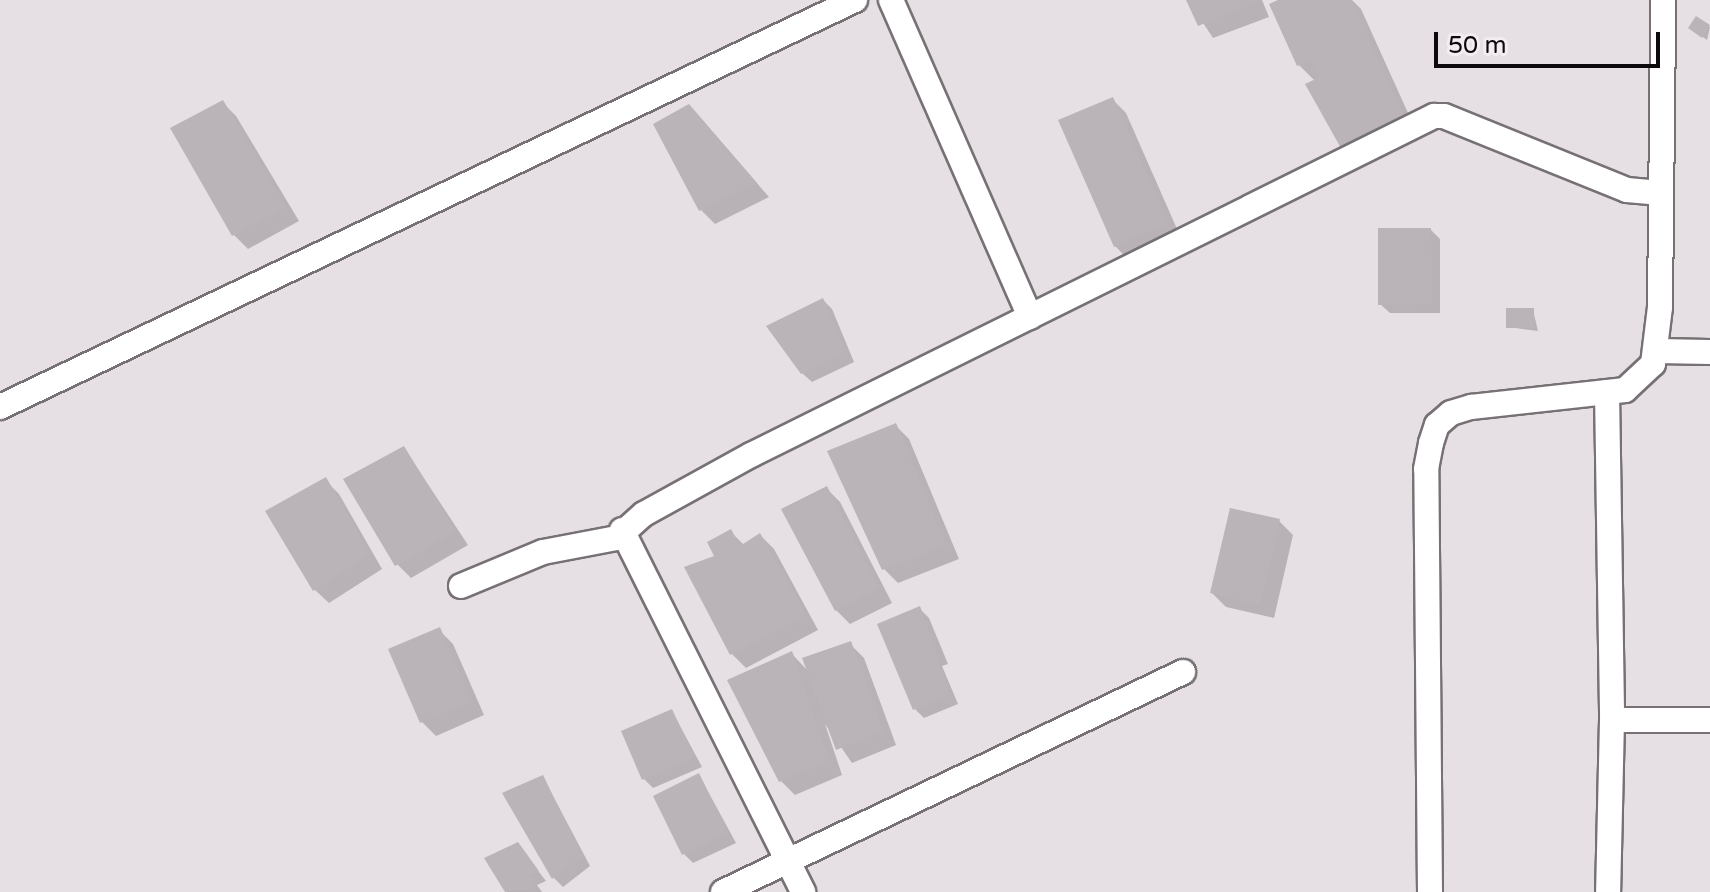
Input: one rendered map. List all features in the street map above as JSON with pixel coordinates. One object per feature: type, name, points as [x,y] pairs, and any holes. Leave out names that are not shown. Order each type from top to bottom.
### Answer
[{"type":"street","points":[[0,407],[855,0]]},
{"type":"street","points":[[891,0],[1030,317]]},
{"type":"street","points":[[1430,892],[1426,469],[1431,443],[1437,425],[1471,407],[1607,392],[1635,384],[1657,351],[1663,0]]},
{"type":"street","points":[[461,586],[543,552],[617,538],[622,530],[751,455],[1434,116],[1627,190],[1661,193]]},
{"type":"street","points":[[1657,351],[1710,352]]},
{"type":"street","points":[[1607,392],[1612,720],[1608,892]]},
{"type":"street","points":[[622,530],[803,892]]},
{"type":"street","points":[[723,892],[787,857],[1183,672]]},
{"type":"street","points":[[1612,720],[1710,720]]},
{"type":"building","points":[[1186,0],[1255,0],[1256,2],[1198,26]]},
{"type":"building","points":[[1278,0],[1351,0],[1406,121],[1342,150],[1305,84],[1320,77],[1312,60],[1297,66],[1269,4]]},
{"type":"building","points":[[1696,16],[1710,25],[1702,38],[1688,28]]},
{"type":"building","points":[[1113,97],[1168,223],[1114,247],[1058,120]]},
{"type":"building","points":[[223,100],[286,207],[232,236],[170,128]]},
{"type":"building","points":[[689,104],[757,183],[699,211],[653,124]]},
{"type":"building","points":[[1378,228],[1431,228],[1432,304],[1378,305]]},
{"type":"building","points":[[823,298],[846,352],[801,374],[766,326]]},
{"type":"building","points":[[1506,308],[1534,308],[1534,328],[1506,328]]},
{"type":"building","points":[[896,423],[946,545],[882,570],[827,451]]},
{"type":"building","points":[[404,446],[456,531],[395,566],[343,479]]},
{"type":"building","points":[[326,477],[370,554],[313,591],[265,511]]},
{"type":"building","points":[[827,486],[879,588],[835,611],[781,509]]},
{"type":"building","points":[[1230,508],[1280,519],[1260,605],[1210,593]]},
{"type":"building","points":[[731,529],[740,546],[760,533],[806,615],[730,655],[684,567],[714,556],[707,542]]},
{"type":"building","points":[[920,606],[950,695],[913,710],[877,624]]},
{"type":"building","points":[[440,627],[471,701],[420,723],[388,649]]},
{"type":"building","points":[[851,641],[883,731],[836,750],[802,658]]},
{"type":"building","points":[[792,651],[829,761],[779,782],[727,680]]},
{"type":"building","points":[[672,709],[694,757],[642,780],[621,731]]},
{"type":"building","points":[[699,773],[728,833],[682,855],[653,796]]},
{"type":"building","points":[[543,775],[582,856],[552,879],[502,793]]},
{"type":"building","points":[[518,842],[539,871],[530,875],[538,888],[505,892],[484,858]]}]
